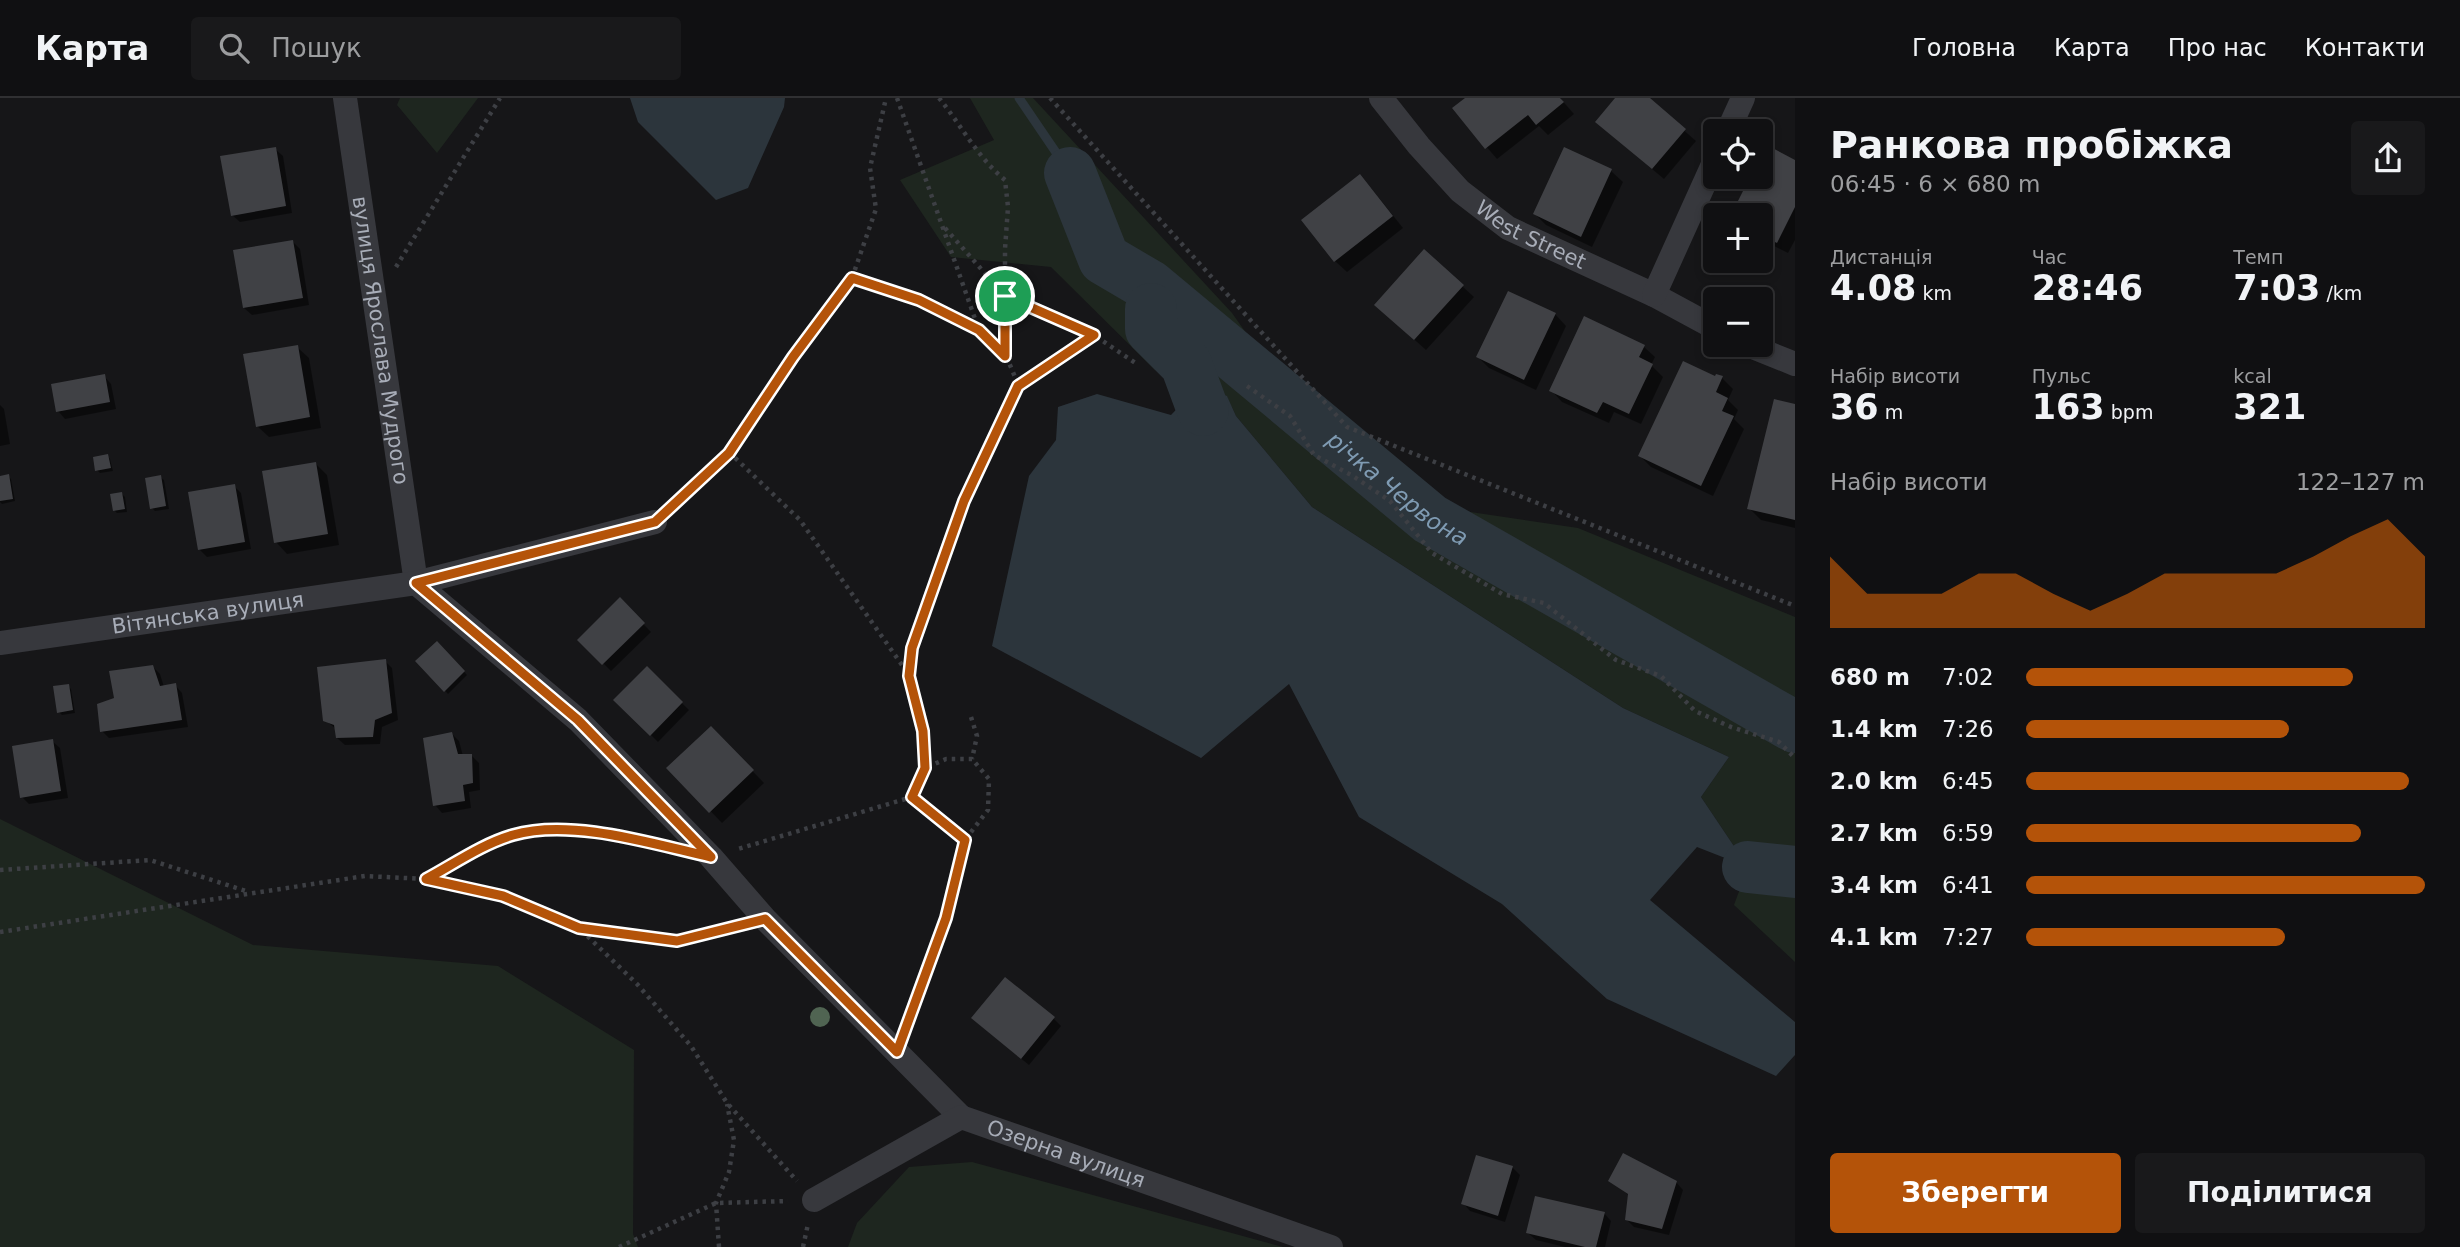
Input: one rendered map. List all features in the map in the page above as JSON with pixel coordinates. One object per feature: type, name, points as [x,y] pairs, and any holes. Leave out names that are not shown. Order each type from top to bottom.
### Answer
[{"type":"street","name":"вулиця Ярослава Мудрого","points":[[345,98],[416,583]]},
{"type":"street","name":"West Street","points":[[1381,98],[1419,146],[1460,191],[1508,228],[1654,295],[1703,322]]},
{"type":"street","points":[[1733,119],[1743,98]]},
{"type":"street","points":[[1654,295],[1703,187]]},
{"type":"street","points":[[1773,355],[1795,364]]},
{"type":"street","name":"Вітянська вулиця","points":[[0,643],[416,583],[655,522]]},
{"type":"street","points":[[416,583],[578,720],[711,857],[765,919],[961,1117]]},
{"type":"street","name":"Озерна вулиця","points":[[814,1200],[961,1117],[1331,1247]]},
{"type":"path","points":[[375,302],[500,98]]},
{"type":"path","points":[[655,522],[729,453],[793,357],[852,278],[876,209],[870,168],[887,98]]},
{"type":"path","points":[[897,98],[979,330]]},
{"type":"path","points":[[939,98],[961,125],[987,165],[1005,180],[1008,207],[1005,356]]},
{"type":"path","points":[[1050,98],[1347,427],[1795,607]]},
{"type":"path","points":[[942,225],[1005,296],[1094,335],[1137,364]]},
{"type":"path","points":[[852,278],[919,300],[979,330],[1005,356],[1018,386]]},
{"type":"path","points":[[426,879],[478,850],[514,835],[553,829],[616,835],[711,857],[912,797],[925,768],[923,731],[909,676],[912,648],[964,501],[1018,386],[1094,335]]},
{"type":"path","points":[[1247,386],[1290,416],[1314,455],[1353,476],[1390,501],[1432,553],[1502,594],[1544,603],[1616,660],[1661,676],[1695,711],[1731,727],[1779,742],[1795,758]]},
{"type":"path","points":[[729,453],[800,520],[909,676]]},
{"type":"path","points":[[971,717],[977,736],[972,759]]},
{"type":"path","points":[[897,1052],[946,918],[965,840],[988,810],[989,779],[972,759],[946,759],[925,768]]},
{"type":"path","points":[[912,797],[965,840]]},
{"type":"path","points":[[0,870],[150,860],[250,892]]},
{"type":"path","points":[[0,932],[365,876],[426,879],[503,896],[579,928],[677,941],[765,919]]},
{"type":"path","points":[[579,928],[637,984],[691,1046],[727,1103],[814,1200]]},
{"type":"path","points":[[719,1247],[716,1203],[729,1172],[734,1140],[727,1103]]},
{"type":"path","points":[[620,1247],[716,1203],[814,1200]]},
{"type":"path","points":[[803,1247],[814,1200]]},
{"type":"shaded area","points":[[400,98],[478,98],[437,153],[397,105]]},
{"type":"shaded area","points":[[630,98],[785,98],[784,107],[748,188],[716,200],[638,122]]},
{"type":"shaded area","points":[[970,98],[1033,98],[1232,313],[1322,440],[1437,507],[1578,528],[1795,617],[1795,962],[1734,905],[1748,867],[1701,797],[1729,757],[1623,708],[1312,507],[1236,416],[1227,397],[1155,370],[1051,267],[951,257],[900,180],[994,140]]},
{"type":"shaded area","points":[[1199,386],[1227,396],[1236,416],[1312,507],[1623,708],[1729,757],[1701,797],[1748,867],[1697,847],[1650,900],[1795,1022],[1795,1055],[1776,1076],[1607,999],[1502,904],[1359,817],[1289,684],[1201,758],[992,646],[1029,476],[1056,440],[1058,407],[1097,394],[1171,415]]},
{"type":"shaded area","points":[[0,819],[253,945],[498,966],[634,1050],[633,1234],[638,1247],[0,1247]]},
{"type":"shaded area","points":[[972,1162],[1283,1247],[848,1247],[857,1223],[909,1167]]},
{"type":"building","points":[[1465,98],[1560,98],[1564,102],[1536,125],[1528,115],[1485,149],[1452,108]]},
{"type":"building","points":[[1615,98],[1650,98],[1686,129],[1652,169],[1595,122]]},
{"type":"building","points":[[276,147],[286,206],[231,216],[220,156]]},
{"type":"building","points":[[1564,147],[1612,169],[1581,237],[1533,214]]},
{"type":"building","points":[[1773,148],[1795,160],[1795,207],[1777,243],[1773,241],[1773,203],[1737,203],[1744,189],[1773,189]]},
{"type":"building","points":[[1360,174],[1393,216],[1334,262],[1301,220]]},
{"type":"building","points":[[293,240],[303,298],[243,308],[233,250]]},
{"type":"building","points":[[1424,249],[1464,285],[1414,340],[1374,305]]},
{"type":"building","points":[[1508,291],[1556,313],[1524,380],[1476,357]]},
{"type":"building","points":[[1584,316],[1645,345],[1639,357],[1653,364],[1629,414],[1603,402],[1597,413],[1549,391]]},
{"type":"building","points":[[298,345],[310,417],[256,427],[243,354]]},
{"type":"building","points":[[1683,361],[1715,376],[1723,376],[1716,392],[1728,398],[1722,411],[1734,416],[1701,486],[1638,456]]},
{"type":"building","points":[[105,374],[110,402],[56,412],[51,384]]},
{"type":"building","points":[[1774,399],[1795,404],[1795,520],[1747,509]]},
{"type":"building","points":[[108,454],[111,468],[95,471],[93,457]]},
{"type":"building","points":[[316,462],[328,534],[274,543],[262,471]]},
{"type":"building","points":[[9,474],[13,499],[0,501],[0,476]]},
{"type":"building","points":[[161,475],[166,506],[150,509],[145,478]]},
{"type":"building","points":[[235,484],[245,542],[198,550],[188,492]]},
{"type":"building","points":[[122,492],[125,509],[113,511],[110,494]]},
{"type":"building","points":[[620,597],[645,623],[602,665],[577,640]]},
{"type":"building","points":[[437,641],[465,671],[444,692],[415,661]]},
{"type":"building","points":[[386,659],[392,713],[375,720],[373,737],[336,738],[334,725],[323,721],[317,667]]},
{"type":"building","points":[[153,665],[160,686],[176,683],[182,720],[100,732],[97,704],[114,698],[109,671]]},
{"type":"building","points":[[647,666],[683,702],[650,736],[613,700]]},
{"type":"building","points":[[69,684],[73,710],[57,713],[53,686]]},
{"type":"building","points":[[711,726],[754,770],[709,813],[666,768]]},
{"type":"building","points":[[452,732],[458,754],[472,754],[473,783],[463,785],[465,801],[433,806],[423,738]]},
{"type":"building","points":[[53,739],[61,791],[20,798],[12,746]]},
{"type":"building","points":[[1005,977],[1055,1017],[1021,1059],[971,1018]]},
{"type":"building","points":[[1623,1153],[1677,1181],[1662,1229],[1625,1220],[1628,1194],[1608,1181]]},
{"type":"building","points":[[1476,1155],[1513,1166],[1498,1216],[1461,1204]]},
{"type":"building","points":[[1535,1196],[1605,1212],[1596,1247],[1585,1247],[1526,1233]]},
{"type":"waterway","points":[[1019,98],[1070,173]]},
{"type":"waterway","name":"річка Червона","points":[[1070,173],[1104,259],[1150,286],[1430,519],[1795,727]]},
{"type":"waterway","points":[[1151,309],[1151,329],[1186,364],[1203,410]]},
{"type":"waterway","name":"річка Червона","points":[[1748,867],[1795,872]]},
{"type":"route","points":[[852,278],[919,300],[979,330],[1005,356],[1005,296],[1094,335],[1018,386],[964,501],[912,648],[909,676],[923,731],[925,768],[912,797],[965,840],[946,918],[897,1052],[765,919],[677,941],[579,928],[503,896],[426,879],[478,850],[514,835],[553,829],[616,835],[711,857],[578,720],[416,583],[655,522],[729,453],[793,357],[852,278]]}]
